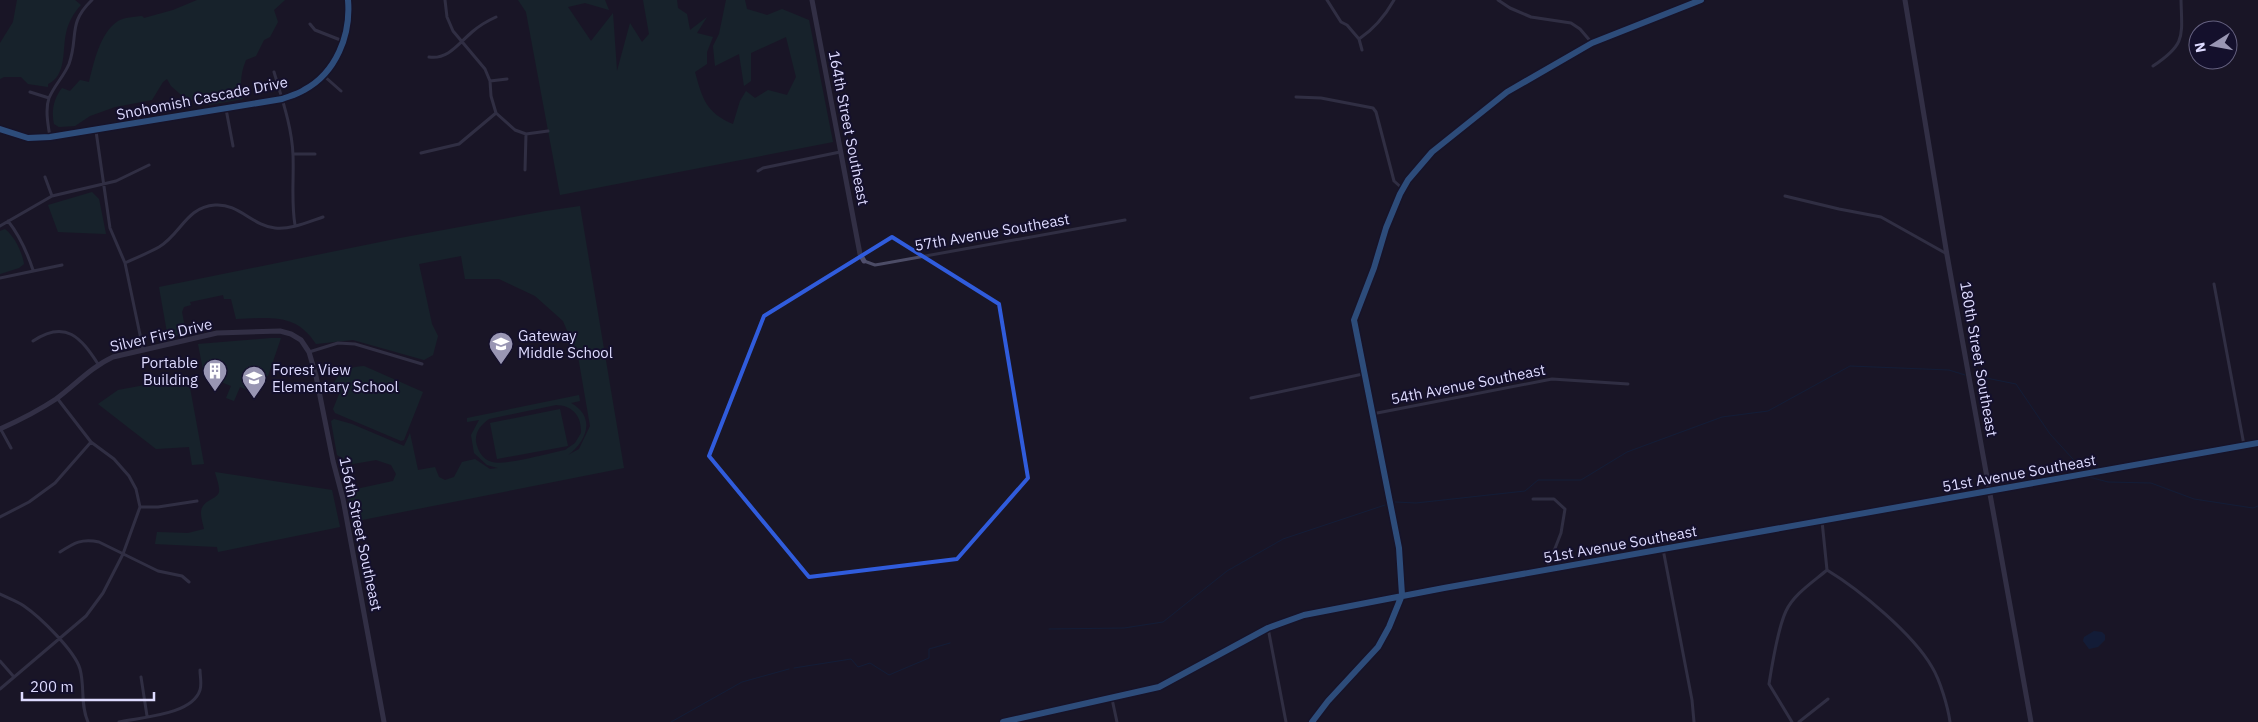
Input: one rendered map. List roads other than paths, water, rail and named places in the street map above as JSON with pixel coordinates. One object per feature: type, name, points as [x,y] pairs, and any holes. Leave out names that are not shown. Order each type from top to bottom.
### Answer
[{"type":"street","points":[[50,137],[48,121],[50,98],[70,61],[74,27],[79,16],[92,0]]},
{"type":"street","name":"Snohomish Cascade Drive","points":[[1,132],[28,138],[50,137],[96,131],[282,99],[305,90],[324,76],[333,64],[344,42],[348,0]]},
{"type":"street","points":[[445,0],[447,17],[462,43],[479,60],[490,81],[491,96],[496,114],[515,130],[526,134],[548,131]]},
{"type":"street","name":"164th Street Southeast","points":[[812,0],[860,254],[864,261]]},
{"type":"street","points":[[1327,0],[1342,22],[1359,39],[1362,50]]},
{"type":"street","points":[[1359,39],[1370,31],[1387,12],[1394,0]]},
{"type":"street","points":[[1498,0],[1510,8],[1531,17],[1571,23],[1580,29],[1592,43]]},
{"type":"street","points":[[1312,722],[1328,701],[1378,647],[1389,628],[1402,595],[1401,564],[1354,320],[1388,222],[1403,189],[1432,152],[1489,105],[1570,54],[1592,43],[1701,0]]},
{"type":"street","name":"180th Street Southeast","points":[[1905,0],[1947,255],[2031,722]]},
{"type":"street","points":[[2153,66],[2170,55],[2178,45],[2182,26],[2181,0]]},
{"type":"street","points":[[429,57],[437,58],[462,43],[478,28],[496,17]]},
{"type":"street","points":[[310,24],[315,30],[344,42]]},
{"type":"street","points":[[274,72],[290,125],[293,154],[292,208],[295,225]]},
{"type":"street","points":[[324,76],[341,91]]},
{"type":"street","points":[[490,81],[507,79]]},
{"type":"street","points":[[30,92],[50,98]]},
{"type":"street","points":[[1296,97],[1321,98],[1373,108],[1376,112],[1394,181],[1403,189]]},
{"type":"street","points":[[226,109],[233,146]]},
{"type":"street","points":[[421,154],[459,144],[496,114]]},
{"type":"street","points":[[96,131],[110,228],[124,263],[143,349]]},
{"type":"street","points":[[525,170],[526,134]]},
{"type":"street","points":[[758,171],[763,168],[840,152]]},
{"type":"street","points":[[293,154],[315,154]]},
{"type":"street","points":[[0,226],[52,196],[116,181],[149,165]]},
{"type":"street","points":[[45,178],[52,196]]},
{"type":"street","points":[[1785,196],[1881,217],[1947,255]]},
{"type":"street","points":[[124,263],[160,246],[190,214],[202,208],[215,205],[237,209],[262,225],[282,228],[323,217]]},
{"type":"street","name":"57th Avenue Southeast","points":[[864,261],[875,265],[1125,220]]},
{"type":"street","points":[[8,221],[27,252],[34,270]]},
{"type":"street","points":[[0,278],[62,265]]},
{"type":"street","points":[[2214,284],[2244,446]]},
{"type":"street","name":"Silver Firs Drive","points":[[0,428],[31,415],[57,398],[98,364],[113,357],[143,349],[203,335],[280,331],[291,334],[301,340],[309,352]]},
{"type":"street","points":[[33,341],[52,333],[65,332],[74,335],[84,342],[98,364]]},
{"type":"street","points":[[309,352],[338,343],[355,344],[422,364]]},
{"type":"street","name":"156th Street Southeast","points":[[309,352],[343,499],[384,722]]},
{"type":"street","points":[[1251,398],[1363,374]]},
{"type":"street","name":"54th Avenue Southeast","points":[[1371,414],[1552,379],[1628,384]]},
{"type":"street","points":[[0,689],[86,616],[104,593],[123,554],[140,507],[136,489],[129,476],[114,459],[91,442],[57,398]]},
{"type":"street","points":[[0,428],[11,448]]},
{"type":"street","points":[[0,517],[29,502],[55,483],[91,442]]},
{"type":"street","name":"51st Avenue Southeast","points":[[1003,722],[1159,687],[1268,628],[1304,615],[1402,595],[2258,443]]},
{"type":"street","points":[[1533,499],[1554,499],[1565,509],[1561,533],[1547,570]]},
{"type":"street","points":[[140,507],[158,507],[193,500],[197,501]]},
{"type":"street","points":[[1822,521],[1828,570],[1856,591],[1914,643],[1932,668],[1950,722]]},
{"type":"street","points":[[60,552],[77,541],[89,539],[158,570],[182,576],[189,582]]},
{"type":"street","points":[[1663,549],[1692,700],[1694,722]]},
{"type":"street","points":[[1792,722],[1769,684],[1772,662],[1786,611],[1805,588],[1828,570]]},
{"type":"street","points":[[0,594],[23,605],[39,618],[73,656],[80,668],[82,700],[88,722]]},
{"type":"street","points":[[1268,628],[1286,722]]},
{"type":"street","points":[[0,660],[14,677]]},
{"type":"street","points":[[119,722],[174,711],[191,703],[201,688],[200,670]]},
{"type":"street","points":[[141,677],[147,716]]},
{"type":"street","points":[[1112,699],[1117,722]]},
{"type":"street","points":[[1799,722],[1828,699]]},
{"type":"water","points":[[2094,631],[2102,632],[2105,635],[2105,640],[2098,647],[2089,649],[2083,641],[2084,637]]},
{"type":"waterway","points":[[1395,502],[1416,503],[1525,491],[1538,480],[1581,480],[1627,452],[1722,417],[1768,411],[1850,366],[1949,370],[1965,375]]},
{"type":"waterway","points":[[1976,376],[2016,384],[2050,434],[2083,470]]},
{"type":"waterway","points":[[2089,477],[2108,482],[2151,483],[2194,499],[2253,508],[2258,506]]},
{"type":"waterway","points":[[1049,629],[1124,628],[1163,622],[1227,571],[1283,539],[1385,505]]},
{"type":"waterway","points":[[794,668],[851,659],[858,667],[870,663],[889,675],[929,658],[929,649],[950,643]]},
{"type":"waterway","points":[[671,722],[742,682],[789,669]]},
{"type":"place","name":"Gateway Middle School","points":[[501,365]]},
{"type":"place","name":"Portable Building","points":[[215,392]]},
{"type":"place","name":"Forest View Elementary School","points":[[254,399]]}]
